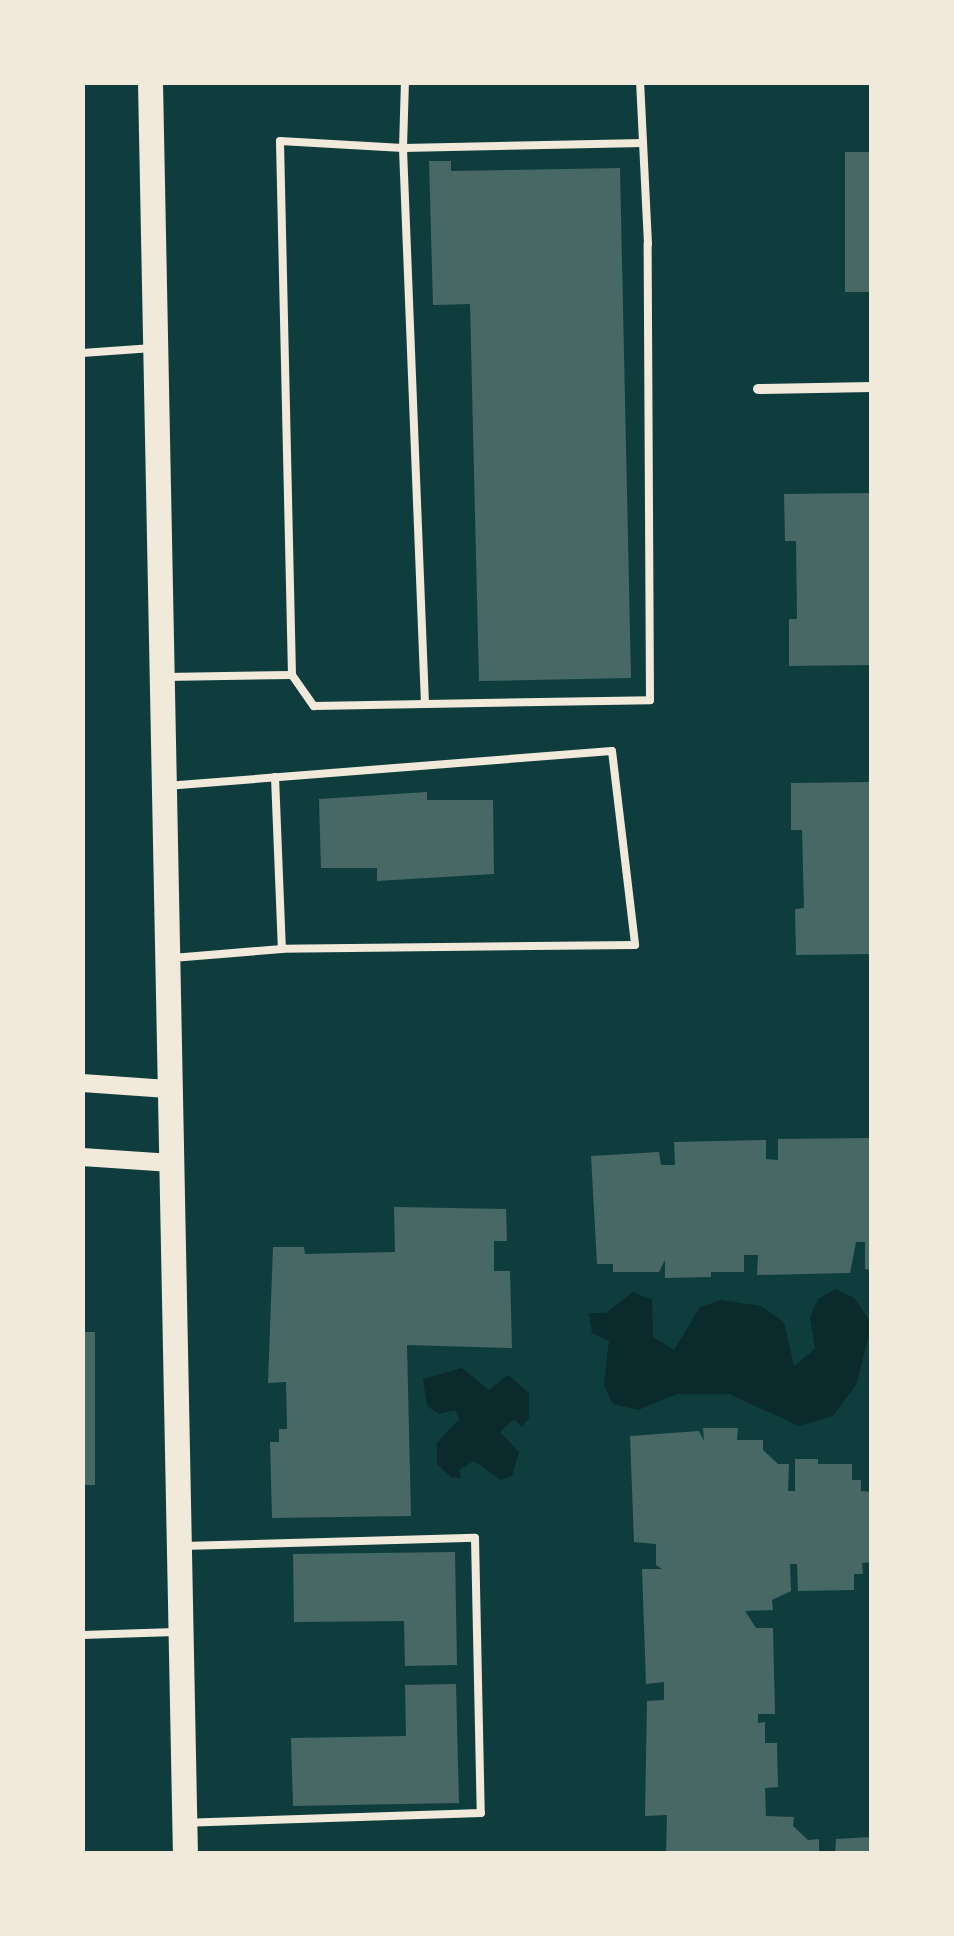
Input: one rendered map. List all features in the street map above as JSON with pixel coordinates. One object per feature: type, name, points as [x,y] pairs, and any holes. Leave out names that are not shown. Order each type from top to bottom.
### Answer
[{"type":"main road","points":[[150,82],[185,1854]]},
{"type":"street","points":[[758,389],[872,387]]},
{"type":"street","points":[[82,1083],[168,1089]]},
{"type":"street","points":[[82,1158],[172,1163]]},
{"type":"lane","points":[[405,82],[402,148],[425,704]]},
{"type":"lane","points":[[640,82],[643,143],[650,700],[314,706],[292,675],[280,141],[402,148],[643,143]]},
{"type":"lane","points":[[82,353],[156,348]]},
{"type":"lane","points":[[162,677],[292,675]]},
{"type":"lane","points":[[166,786],[612,751],[635,945],[282,949],[167,959]]},
{"type":"lane","points":[[275,777],[282,949]]},
{"type":"lane","points":[[178,1546],[475,1538],[481,1813],[183,1824]]},
{"type":"lane","points":[[82,1634],[180,1632]]},
{"type":"water","points":[[836,1289],[854,1298],[872,1324],[856,1385],[833,1416],[799,1426],[729,1394],[677,1394],[638,1410],[613,1404],[604,1385],[609,1341],[592,1333],[589,1313],[606,1313],[633,1292],[652,1300],[653,1337],[674,1350],[700,1307],[721,1300],[761,1306],[784,1322],[794,1366],[815,1349],[810,1317],[818,1299]]},
{"type":"water","points":[[462,1368],[489,1390],[508,1375],[529,1393],[529,1418],[522,1427],[514,1419],[500,1432],[519,1452],[512,1476],[501,1480],[474,1461],[459,1470],[461,1478],[451,1477],[437,1464],[437,1443],[459,1419],[455,1410],[439,1414],[427,1406],[423,1379]]},
{"type":"building","points":[[845,152],[872,152],[872,292],[845,292]]},
{"type":"building","points":[[429,161],[451,161],[451,171],[620,168],[631,678],[479,681],[470,304],[433,305]]},
{"type":"building","points":[[872,493],[872,665],[789,666],[789,619],[797,619],[796,541],[785,541],[784,494]]},
{"type":"building","points":[[872,782],[872,954],[796,955],[795,909],[804,908],[802,830],[791,830],[791,783]]},
{"type":"building","points":[[427,792],[427,800],[493,800],[494,874],[377,881],[377,868],[321,868],[319,799]]},
{"type":"building","points":[[870,1138],[872,1270],[865,1269],[865,1242],[856,1242],[850,1273],[757,1275],[758,1255],[744,1255],[744,1272],[711,1272],[711,1277],[665,1278],[665,1260],[659,1272],[613,1272],[613,1264],[597,1264],[591,1156],[659,1152],[661,1165],[675,1165],[674,1142],[766,1140],[766,1159],[778,1160],[778,1139]]},
{"type":"building","points":[[394,1207],[506,1209],[507,1241],[494,1241],[494,1271],[510,1271],[512,1348],[407,1345],[411,1516],[272,1518],[270,1442],[279,1442],[279,1429],[287,1429],[286,1382],[268,1383],[273,1247],[304,1247],[305,1254],[395,1252]]},
{"type":"building","points":[[82,1332],[95,1332],[95,1485],[82,1485]]},
{"type":"building","points":[[703,1428],[738,1428],[737,1440],[763,1440],[763,1450],[778,1464],[789,1464],[788,1491],[795,1491],[795,1459],[818,1459],[818,1464],[852,1464],[852,1480],[861,1480],[861,1491],[872,1492],[872,1562],[862,1563],[863,1574],[854,1574],[854,1590],[798,1591],[797,1564],[790,1564],[791,1591],[772,1600],[773,1610],[745,1611],[756,1628],[773,1628],[775,1714],[758,1714],[758,1723],[765,1722],[765,1743],[777,1743],[778,1787],[765,1788],[766,1816],[794,1817],[793,1826],[808,1840],[819,1839],[819,1854],[666,1854],[667,1815],[645,1816],[647,1701],[664,1700],[664,1682],[646,1684],[642,1569],[662,1569],[656,1565],[656,1544],[634,1542],[630,1436],[699,1431],[704,1441]]},
{"type":"building","points":[[455,1552],[457,1665],[405,1666],[404,1621],[294,1622],[293,1554]]},
{"type":"building","points":[[456,1684],[459,1803],[293,1806],[291,1738],[406,1736],[405,1685]]},
{"type":"building","points":[[872,1837],[872,1854],[835,1854],[836,1839]]}]
